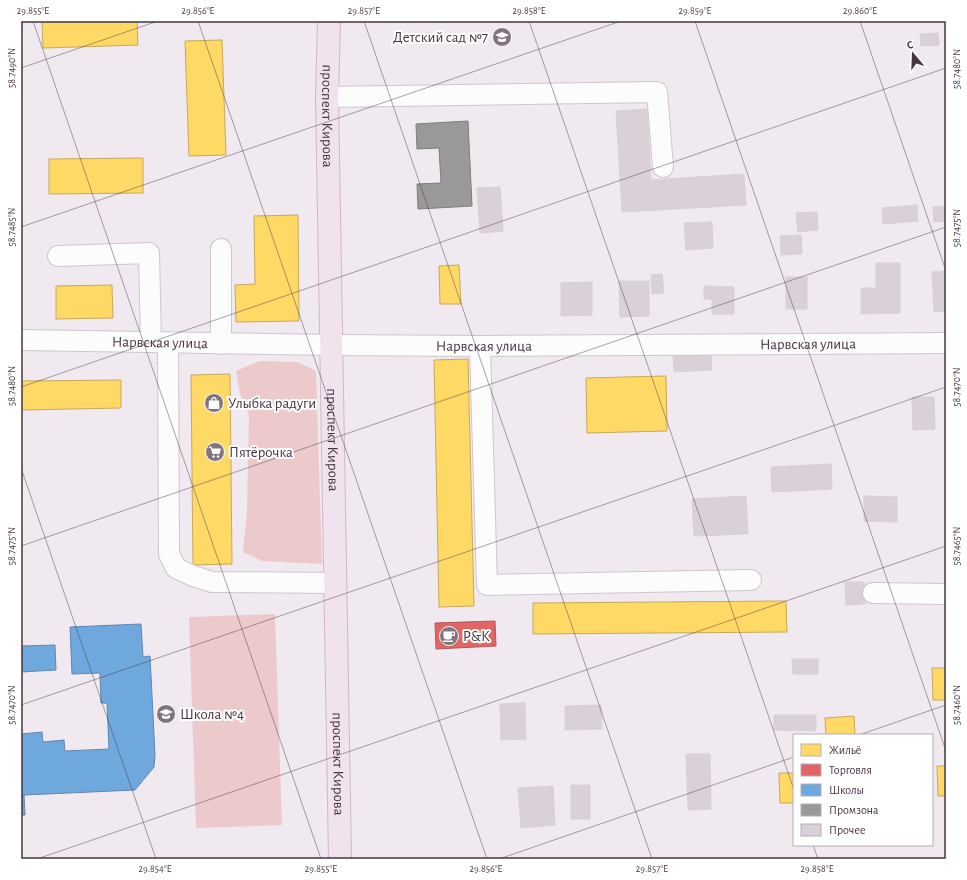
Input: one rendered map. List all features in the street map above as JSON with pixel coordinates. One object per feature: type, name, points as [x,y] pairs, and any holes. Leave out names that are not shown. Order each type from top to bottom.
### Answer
[{"type":"main road","name":"проспект Кирова","points":[[329,21],[327,97],[340,859]]},
{"type":"street","points":[[327,97],[657,92],[663,166]]},
{"type":"street","points":[[221,249],[221,344]]},
{"type":"street","points":[[58,256],[149,253],[160,343],[169,554],[176,568],[193,576],[212,582],[335,583]]},
{"type":"street","name":"Нарвская улица","points":[[21,340],[221,344],[480,346],[946,343]]},
{"type":"street","points":[[480,346],[487,585],[751,580]]},
{"type":"street","points":[[873,593],[946,594]]},
{"type":"shaded area","points":[[260,361],[297,362],[316,371],[322,564],[262,561],[243,552],[247,513],[249,415],[240,394],[236,371]]},
{"type":"shaded area","points":[[275,614],[282,825],[196,828],[189,617]]},
{"type":"building: Жильё","points":[[42,21],[137,21],[138,45],[43,48]]},
{"type":"building: Жильё","points":[[222,40],[226,155],[189,156],[185,41]]},
{"type":"building: Жильё","points":[[143,158],[143,193],[49,194],[49,159]]},
{"type":"building: Жильё","points":[[298,215],[299,321],[236,322],[235,285],[255,284],[254,216]]},
{"type":"building: Жильё","points":[[459,265],[461,304],[440,304],[439,266]]},
{"type":"building: Жильё","points":[[112,285],[113,318],[56,319],[56,286]]},
{"type":"building: Жильё","points":[[468,359],[474,606],[439,607],[434,360]]},
{"type":"building: Жильё","points":[[230,374],[232,564],[193,565],[191,375]]},
{"type":"building: Жильё","points":[[666,376],[667,431],[587,433],[586,378]]},
{"type":"building: Жильё","points":[[121,380],[121,408],[21,410],[21,381]]},
{"type":"building: Жильё","points":[[786,601],[787,632],[533,634],[533,603]]},
{"type":"building: Жильё","points":[[932,668],[946,668],[946,700],[933,700]]},
{"type":"building: Жильё","points":[[854,716],[855,734],[826,734],[825,718]]},
{"type":"building: Жильё","points":[[937,766],[946,766],[946,796],[938,796]]},
{"type":"building: Жильё","points":[[779,773],[793,773],[793,803],[780,803]]},
{"type":"building: Торговля","points":[[495,621],[496,646],[436,649],[435,623]]},
{"type":"building: Школы","points":[[141,624],[143,657],[150,656],[155,755],[154,767],[135,790],[24,795],[25,815],[21,815],[21,734],[42,732],[43,742],[64,740],[65,751],[109,749],[107,703],[101,703],[100,673],[72,674],[70,627]]},
{"type":"building: Школы","points":[[55,645],[56,670],[21,672],[21,646]]},
{"type":"building: Промзона","points":[[468,121],[472,206],[418,209],[417,184],[441,183],[439,148],[417,149],[416,124]]},
{"type":"building: Прочее","points":[[938,33],[939,45],[921,46],[920,34]]},
{"type":"building: Прочее","points":[[647,109],[651,180],[744,174],[746,205],[622,212],[616,111]]},
{"type":"building: Прочее","points":[[500,187],[503,231],[480,233],[477,188]]},
{"type":"building: Прочее","points":[[917,205],[918,221],[883,224],[882,208]]},
{"type":"building: Прочее","points":[[946,206],[946,221],[934,222],[933,207]]},
{"type":"building: Прочее","points":[[817,212],[818,230],[798,232],[796,213]]},
{"type":"building: Прочее","points":[[712,222],[713,248],[686,250],[684,223]]},
{"type":"building: Прочее","points":[[801,235],[802,254],[781,255],[780,236]]},
{"type":"building: Прочее","points":[[876,263],[900,263],[900,313],[861,314],[861,288],[876,288]]},
{"type":"building: Прочее","points":[[946,271],[946,311],[934,312],[932,272]]},
{"type":"building: Прочее","points":[[662,274],[664,293],[652,294],[651,275]]},
{"type":"building: Прочее","points":[[786,277],[807,277],[807,309],[786,309]]},
{"type":"building: Прочее","points":[[619,281],[649,281],[649,316],[620,317]]},
{"type":"building: Прочее","points":[[592,282],[592,315],[561,316],[561,283]]},
{"type":"building: Прочее","points":[[704,286],[734,287],[734,314],[712,314],[712,299],[704,299]]},
{"type":"building: Прочее","points":[[711,352],[712,370],[674,372],[673,353]]},
{"type":"building: Прочее","points":[[912,397],[934,397],[935,429],[913,430]]},
{"type":"building: Прочее","points":[[831,464],[832,489],[772,492],[771,467]]},
{"type":"building: Прочее","points":[[746,496],[748,534],[694,536],[692,499]]},
{"type":"building: Прочее","points":[[864,496],[897,497],[897,522],[864,521]]},
{"type":"building: Прочее","points":[[845,582],[864,582],[865,604],[846,605]]},
{"type":"building: Прочее","points":[[792,659],[818,659],[818,674],[793,674]]},
{"type":"building: Прочее","points":[[525,703],[526,739],[501,740],[500,704]]},
{"type":"building: Прочее","points":[[601,705],[602,729],[565,730],[565,706]]},
{"type":"building: Прочее","points":[[774,715],[816,715],[816,731],[774,730]]},
{"type":"building: Прочее","points":[[686,754],[710,754],[711,809],[688,810]]},
{"type":"building: Прочее","points":[[571,785],[590,785],[590,819],[571,819]]},
{"type":"building: Прочее","points":[[553,786],[555,825],[521,828],[518,788]]},
{"type":"place","name":"Детский сад №7","points":[[502,37]]},
{"type":"place","name":"Улыбка радуги","points":[[214,403]]},
{"type":"place","name":"Пятёрочка","points":[[215,452]]},
{"type":"place","name":"P&K","points":[[449,636]]},
{"type":"place","name":"Школа №4","points":[[166,714]]}]
